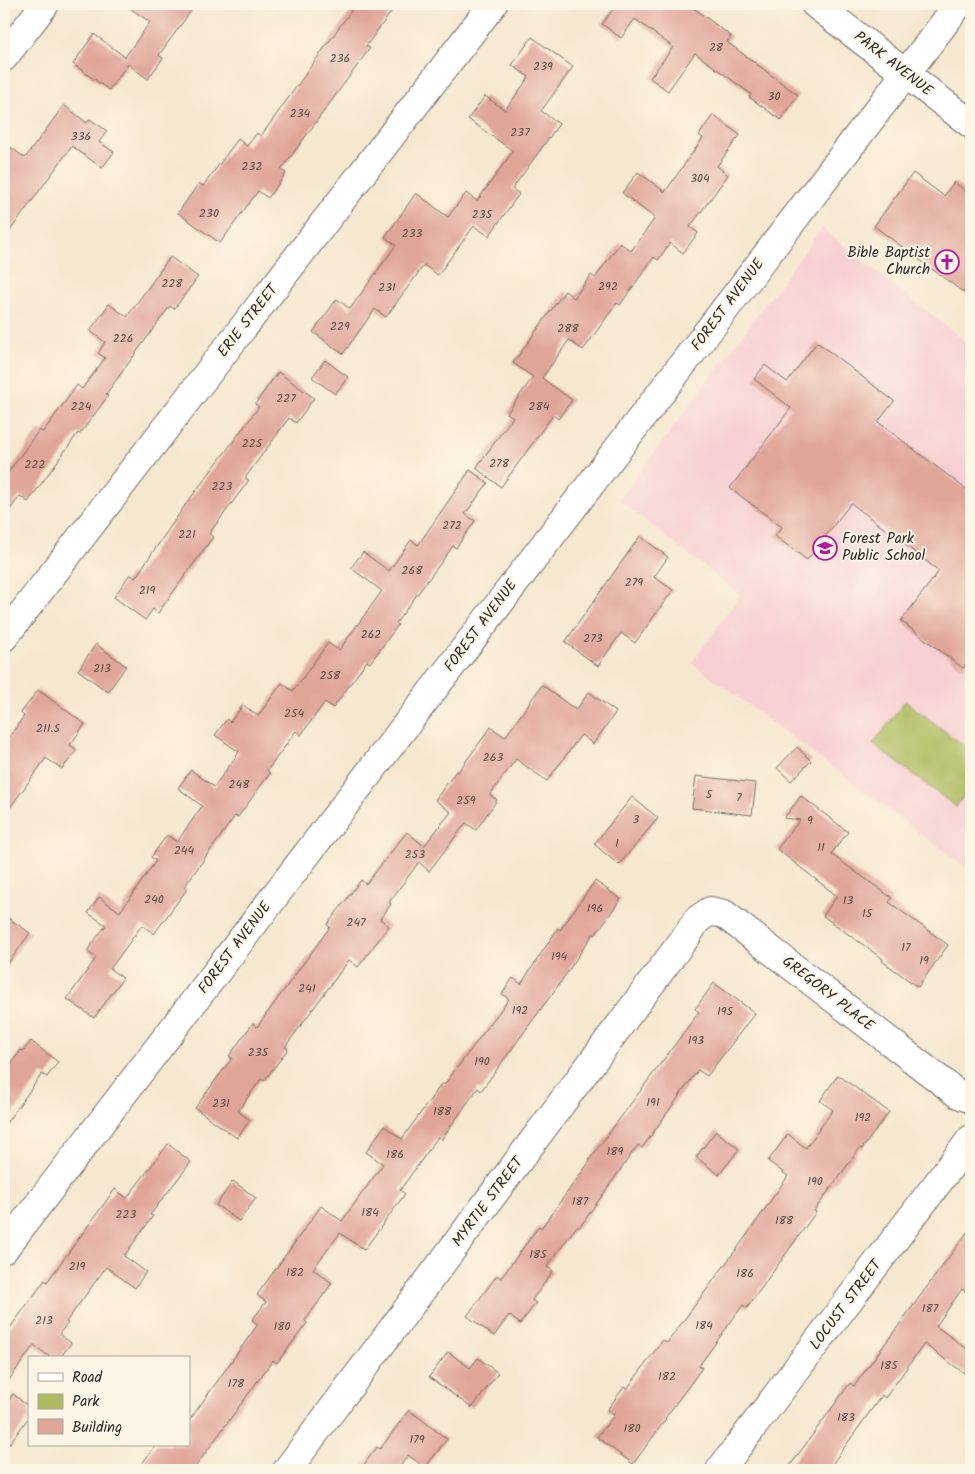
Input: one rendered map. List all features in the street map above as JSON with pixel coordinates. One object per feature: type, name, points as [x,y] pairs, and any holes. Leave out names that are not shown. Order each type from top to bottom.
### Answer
[{"type":"street","points":[[4,57],[45,4]]},
{"type":"street","name":"ERIE STREET","points":[[4,638],[493,4]]},
{"type":"street","name":"PARK AVENUE","points":[[815,4],[971,124]]},
{"type":"street","name":"FOREST AVENUE","points":[[4,1250],[959,4]]},
{"type":"street","name":"GREGORY PLACE","points":[[688,934],[697,920],[710,911],[724,914],[958,1094],[971,1099]]},
{"type":"street","name":"MYRTIE STREET","points":[[287,1470],[688,934]]},
{"type":"street","name":"LOCUST STREET","points":[[720,1470],[971,1140]]},
{"type":"shaded area","name":"Forest Park Public School","points":[[822,228],[971,346],[971,871],[692,663],[740,595],[619,500]]},
{"type":"green space","points":[[905,701],[971,751],[971,786],[956,807],[873,744]]},
{"type":"building","points":[[124,4],[196,4],[159,55],[163,58],[148,79],[128,64],[109,90],[73,64],[94,34],[125,57],[150,22]]},
{"type":"building","points":[[356,4],[397,4],[366,46],[370,48],[281,170],[286,173],[268,198],[258,191],[220,243],[178,213],[199,183],[203,186],[238,139],[247,146],[257,133],[261,136]]},
{"type":"building","points":[[614,4],[688,4],[731,36],[727,42],[798,95],[781,120],[749,97],[751,94],[695,53],[668,91],[650,78],[673,47],[635,19],[621,38],[602,24],[616,5]]},
{"type":"building","points":[[532,37],[573,67],[541,111],[559,124],[512,189],[519,194],[489,236],[474,226],[438,275],[424,265],[386,317],[375,309],[343,354],[313,332],[337,299],[350,309],[396,245],[385,237],[416,193],[448,217],[466,193],[477,201],[513,151],[468,119],[485,96],[505,110],[529,77],[512,65]]},
{"type":"building","points":[[64,105],[87,123],[90,119],[107,131],[99,142],[114,152],[102,168],[72,146],[4,239],[4,142],[25,158]]},
{"type":"building","points":[[713,115],[740,135],[717,166],[728,175],[690,227],[698,233],[683,253],[670,243],[658,260],[654,257],[620,305],[617,303],[583,350],[569,340],[542,378],[572,400],[558,419],[553,415],[501,487],[476,468],[513,417],[507,413],[533,377],[513,363],[565,291],[574,298],[591,275],[595,278],[620,243],[631,251],[655,218],[622,193],[638,172],[665,192],[703,138],[699,135]]},
{"type":"building","name":"Bible Baptist Church","points":[[913,173],[944,196],[954,182],[971,195],[971,298],[874,226]]},
{"type":"building","points":[[170,257],[198,277],[174,309],[170,306],[106,394],[108,396],[80,434],[78,433],[28,502],[20,496],[4,518],[4,478],[39,430],[43,432],[77,385],[82,389],[105,358],[98,353],[105,342],[90,331],[109,304],[127,317]]},
{"type":"building","points":[[817,342],[894,401],[878,422],[971,493],[971,658],[963,668],[901,621],[939,571],[851,503],[807,560],[775,536],[782,527],[730,488],[791,408],[754,379],[765,365],[787,382]]},
{"type":"building","points":[[325,360],[348,377],[335,394],[312,377]]},
{"type":"building","points":[[278,372],[314,398],[296,423],[289,418],[245,478],[249,480],[209,534],[213,537],[158,613],[153,609],[145,620],[114,597],[130,574],[135,578],[186,504],[259,407],[255,404]]},
{"type":"building","points":[[470,470],[488,483],[465,514],[475,521],[456,548],[453,546],[396,623],[398,625],[370,663],[367,661],[333,708],[325,702],[301,735],[296,731],[267,771],[270,773],[238,817],[235,816],[184,887],[187,889],[154,934],[142,925],[110,969],[123,978],[94,1018],[67,999],[96,958],[87,951],[106,925],[88,913],[99,897],[120,912],[156,861],[151,857],[167,835],[177,842],[202,806],[178,788],[191,770],[214,787],[239,752],[215,735],[227,719],[230,722],[243,705],[258,716],[282,683],[293,691],[328,643],[339,650],[382,591],[351,568],[363,552],[389,571],[411,540],[418,545]]},
{"type":"building","points":[[640,536],[668,557],[654,577],[673,590],[635,643],[621,633],[598,666],[565,642]]},
{"type":"building","points":[[96,644],[126,666],[108,692],[78,670]]},
{"type":"building","points":[[542,685],[576,710],[589,692],[616,712],[593,744],[581,735],[547,781],[516,759],[490,795],[497,800],[476,830],[466,823],[429,871],[419,862],[389,902],[391,904],[380,919],[389,926],[358,967],[349,960],[285,1047],[288,1049],[264,1081],[261,1079],[238,1111],[250,1120],[237,1138],[195,1108],[232,1058],[229,1056],[253,1023],[257,1027],[330,927],[327,925],[361,880],[366,884],[407,832],[424,846],[451,812],[435,800],[456,771],[458,772],[491,727],[505,737]]},
{"type":"building","points":[[38,690],[85,724],[70,745],[77,750],[62,769],[46,758],[4,816],[4,744],[24,716],[21,713]]},
{"type":"building","points":[[797,747],[811,761],[791,781],[777,768]]},
{"type":"building","points":[[696,776],[756,783],[752,815],[692,808]]},
{"type":"building","points":[[801,796],[848,832],[831,854],[892,898],[889,902],[948,945],[918,987],[823,916],[837,896],[777,849],[800,820],[784,818]]},
{"type":"building","points":[[632,797],[658,818],[619,865],[594,844]]},
{"type":"building","points":[[595,881],[621,899],[595,935],[593,934],[560,983],[481,1091],[478,1088],[441,1140],[438,1137],[400,1190],[405,1194],[364,1250],[340,1233],[313,1269],[332,1283],[305,1321],[307,1323],[277,1363],[273,1360],[193,1470],[137,1470],[155,1446],[190,1446],[190,1420],[258,1324],[252,1320],[266,1302],[257,1295],[321,1206],[342,1221],[383,1164],[366,1152],[384,1126],[402,1139],[442,1083],[444,1085],[509,999],[502,994],[513,978],[521,984],[558,928],[560,930]]},
{"type":"building","points":[[4,915],[30,933],[4,969]]},
{"type":"building","points":[[714,983],[755,1013],[707,1076],[698,1070],[642,1148],[638,1145],[579,1228],[577,1226],[547,1267],[553,1271],[532,1300],[536,1303],[520,1324],[509,1315],[494,1336],[467,1316],[497,1275],[501,1278],[539,1226],[541,1228],[699,1012],[695,1009]]},
{"type":"building","points":[[31,1041],[58,1062],[47,1077],[42,1074],[4,1126],[4,1073],[21,1050],[23,1051]]},
{"type":"building","points":[[838,1075],[889,1112],[814,1211],[816,1212],[747,1308],[743,1305],[699,1366],[702,1368],[633,1464],[597,1437],[614,1415],[607,1410],[624,1387],[627,1389],[663,1340],[667,1343],[788,1176],[768,1161],[788,1134],[806,1148],[833,1110],[820,1101]]},
{"type":"building","points":[[716,1131],[739,1149],[719,1175],[696,1157]]},
{"type":"building","points":[[168,1144],[191,1162],[150,1215],[153,1216],[124,1256],[146,1272],[135,1288],[106,1267],[59,1334],[71,1343],[61,1356],[48,1356],[34,1345],[4,1387],[4,1336],[45,1280],[47,1282],[115,1189],[127,1198]]},
{"type":"building","points":[[233,1181],[256,1198],[239,1221],[216,1205]]},
{"type":"building","points":[[971,1227],[971,1296],[962,1289],[936,1326],[971,1352],[971,1378],[924,1344],[885,1398],[882,1395],[828,1470],[787,1470],[850,1383],[854,1386]]},
{"type":"building","points":[[448,1352],[470,1368],[478,1358],[498,1373],[472,1408],[429,1377]]},
{"type":"building","points":[[13,1394],[28,1406],[28,1418],[4,1451],[4,1407]]},
{"type":"building","points":[[409,1410],[447,1439],[425,1468],[408,1455],[401,1465],[409,1470],[360,1470],[377,1447],[380,1449]]},
{"type":"place","name":"Bible Baptist Church","points":[[947,262]]},
{"type":"place","name":"Forest Park Public School","points":[[825,548]]}]
